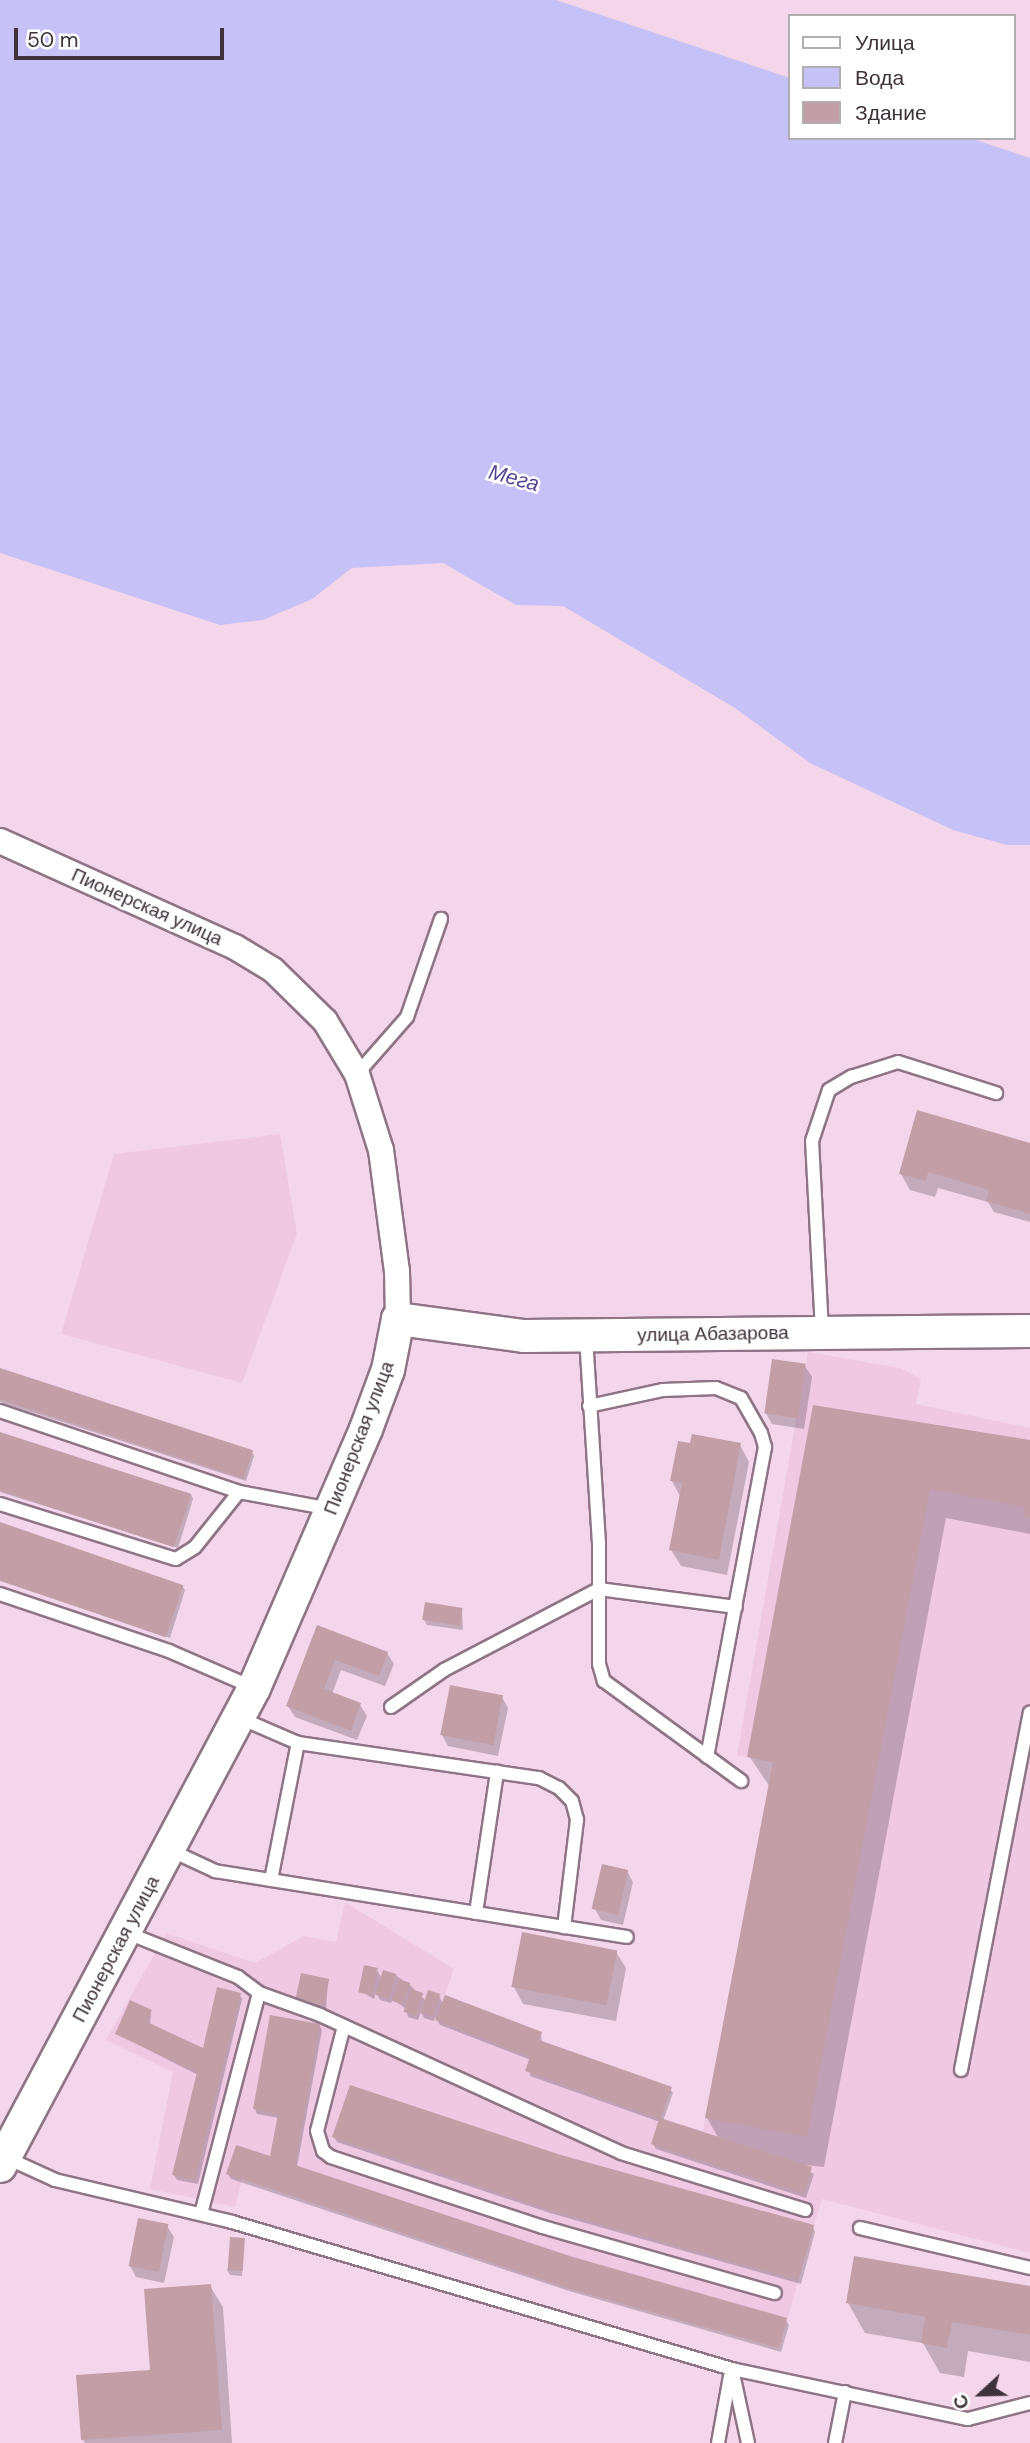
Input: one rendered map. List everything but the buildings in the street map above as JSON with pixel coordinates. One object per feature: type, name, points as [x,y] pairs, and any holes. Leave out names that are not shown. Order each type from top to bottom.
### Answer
[{"type":"street","name":"Пионерская улица","points":[[0,841],[193,926],[273,970],[326,1021],[357,1074],[381,1150],[397,1271],[397,1319],[388,1370],[332,1510],[254,1688],[170,1850],[2,2159]]},
{"type":"street","name":"улица Абазарова","points":[[397,1319],[486,1332],[586,1337],[822,1331],[1030,1331]]},
{"type":"lane","points":[[357,1074],[407,1017],[441,919]]},
{"type":"lane","points":[[822,1331],[812,1141],[829,1090],[850,1077],[898,1062],[996,1093]]},
{"type":"lane","points":[[586,1337],[599,1588],[599,1664],[604,1681],[741,1781]]},
{"type":"lane","points":[[589,1406],[663,1390],[716,1388],[741,1398],[765,1447],[707,1758]]},
{"type":"lane","points":[[0,1411],[239,1493],[332,1510]]},
{"type":"lane","points":[[0,1504],[176,1559],[195,1547],[239,1493]]},
{"type":"lane","points":[[391,1707],[444,1670],[599,1588],[736,1607]]},
{"type":"lane","points":[[0,1594],[169,1651],[254,1688]]},
{"type":"lane","points":[[961,2070],[1030,1713]]},
{"type":"lane","points":[[239,1717],[298,1743],[539,1778],[572,1801],[578,1820],[564,1927]]},
{"type":"lane","points":[[271,1880],[298,1743]]},
{"type":"lane","points":[[476,1913],[497,1772]]},
{"type":"lane","points":[[170,1850],[215,1871],[626,1937]]},
{"type":"lane","points":[[125,1932],[238,1978],[259,1993],[344,2026],[621,2153],[805,2210]]},
{"type":"lane","points":[[201,2214],[259,1993]]},
{"type":"lane","points":[[344,2026],[317,2131],[323,2151],[331,2157],[543,2227],[775,2294]]},
{"type":"lane","points":[[2,2159],[55,2180],[201,2214],[732,2369],[968,2419],[1030,2403]]},
{"type":"lane","points":[[860,2228],[1030,2269]]},
{"type":"lane","points":[[718,2443],[732,2369]]},
{"type":"lane","points":[[732,2369],[748,2443]]},
{"type":"lane","points":[[835,2443],[845,2392]]},
{"type":"shaded area","points":[[280,1134],[297,1234],[242,1383],[61,1334],[114,1154]]},
{"type":"shaded area","points":[[808,1352],[900,1368],[921,1379],[916,1404],[1030,1428],[1030,2253],[822,2199],[779,2348],[564,2287],[242,2179],[235,2207],[150,2189],[173,2072],[106,2040],[166,1933],[255,1963],[304,1936],[336,1942],[345,1902],[454,1969],[445,1995],[542,2032],[539,2040],[672,2087],[661,2118],[703,2131],[773,1762],[737,1755]]},
{"type":"water","name":"Мега","points":[[0,0],[556,0],[788,77],[788,140],[976,140],[1030,158],[1030,845],[1007,845],[953,830],[810,763],[735,708],[563,606],[516,605],[443,563],[352,568],[312,599],[263,620],[220,625],[0,553]]}]
